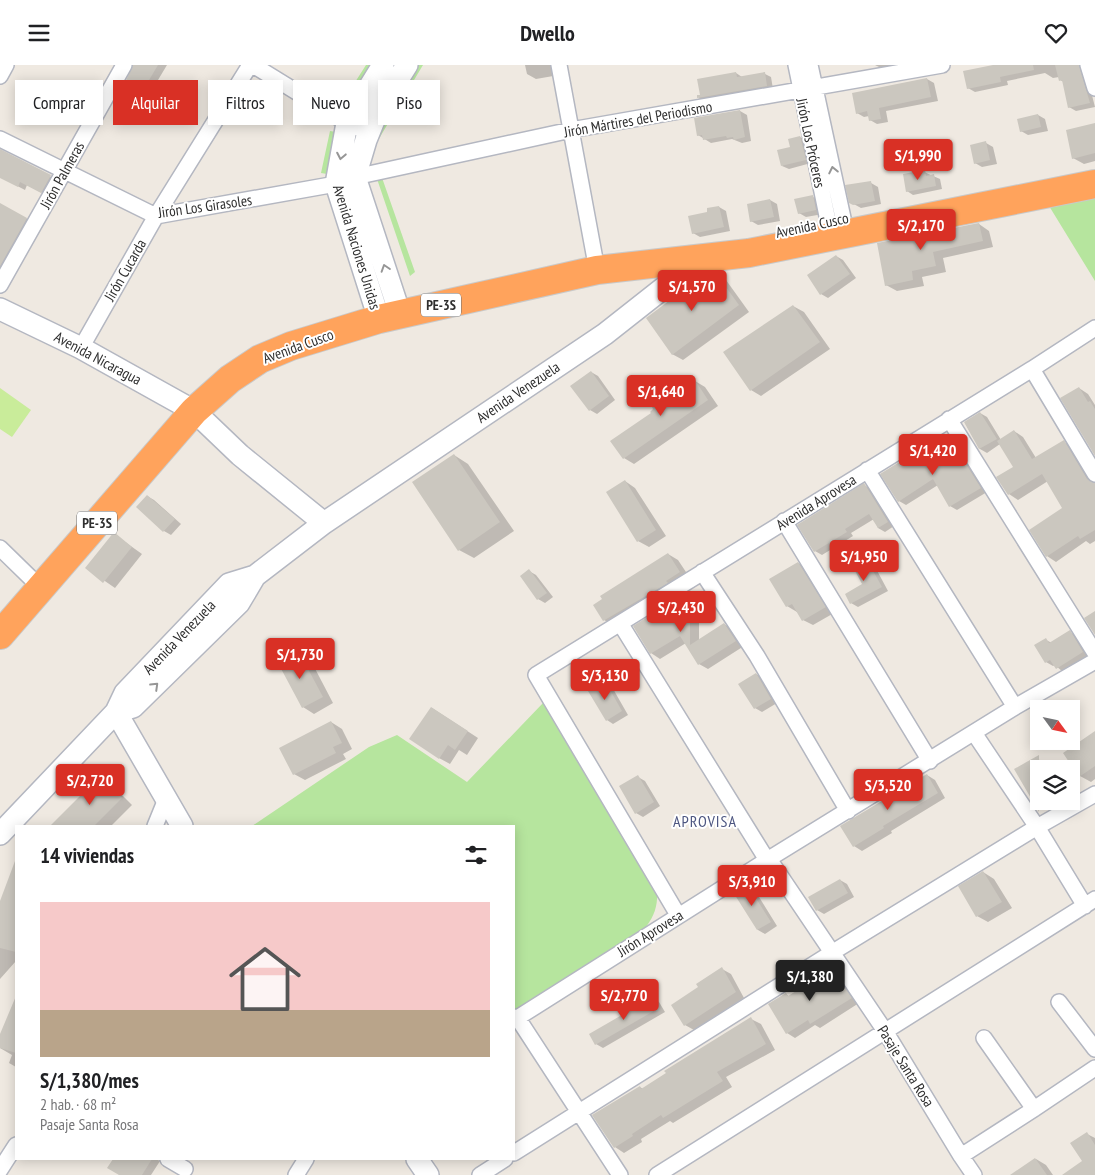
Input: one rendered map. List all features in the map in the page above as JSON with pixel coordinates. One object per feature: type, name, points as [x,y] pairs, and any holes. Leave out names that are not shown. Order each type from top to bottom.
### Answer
[{"type":"highway","name":"Avenida Cusco","points":[[708,256],[734,242],[835,219],[1095,169]]},
{"type":"highway","name":"Avenida Cusco","points":[[0,635],[194,411],[230,379],[260,359],[291,346],[390,317],[597,270],[708,256],[749,253],[1095,184]]},
{"type":"street","points":[[0,76],[6,65]]},
{"type":"street","name":"Jirón Palmeras","points":[[0,285],[124,65]]},
{"type":"street","points":[[251,65],[293,90]]},
{"type":"street","name":"Jirón Cucarda","points":[[81,348],[156,216],[251,65]]},
{"type":"street","name":"Avenida Naciones Unidas","points":[[368,89],[383,65]]},
{"type":"street","name":"Avenida Naciones Unidas","points":[[345,180],[377,113],[407,65]]},
{"type":"street","points":[[559,65],[597,270]]},
{"type":"street","name":"Jirón Los Próceres","points":[[796,65],[808,89],[835,219]]},
{"type":"street","name":"Jirón Los Próceres","points":[[808,89],[810,65]]},
{"type":"street","name":"Jirón Mártires del Periodismo","points":[[345,180],[572,130],[942,65]]},
{"type":"street","points":[[1088,65],[1095,88]]},
{"type":"street","name":"Avenida Naciones Unidas","points":[[347,125],[345,180],[390,317]]},
{"type":"street","points":[[351,125],[368,133]]},
{"type":"street","name":"Jirón Los Girasoles","points":[[0,139],[156,216],[345,180]]},
{"type":"street","name":"Avenida Venezuela","points":[[0,834],[116,712],[125,693],[230,584],[255,576],[324,523],[605,334],[671,282],[708,256]]},
{"type":"street","name":"Avenida Nicaragua","points":[[0,309],[81,348],[194,411]]},
{"type":"street","name":"Avenida Aprovesa","points":[[678,915],[536,675],[1032,369],[1095,328]]},
{"type":"street","points":[[1032,369],[1095,474]]},
{"type":"street","points":[[194,411],[240,455],[324,523]]},
{"type":"street","points":[[949,419],[1095,653]]},
{"type":"street","points":[[867,470],[1014,707]]},
{"type":"street","points":[[784,521],[930,761]]},
{"type":"street","points":[[0,548],[41,588]]},
{"type":"street","points":[[702,572],[758,656],[848,811]]},
{"type":"street","name":"Pasaje Santa Rosa","points":[[620,623],[768,859],[885,1031],[960,1156],[974,1175]]},
{"type":"street","name":"Jirón Aprovesa","points":[[515,1019],[678,915],[930,761],[1014,707],[1095,661]]},
{"type":"street","points":[[116,712],[181,825]]},
{"type":"street","points":[[657,1175],[1090,903],[974,733]]},
{"type":"street","points":[[515,1152],[833,952],[1037,827],[1095,794]]},
{"type":"street","points":[[155,825],[166,799]]},
{"type":"street","points":[[1059,1002],[1095,1049]]},
{"type":"street","points":[[515,1019],[620,1175]]},
{"type":"street","points":[[984,1038],[1034,1109]]},
{"type":"street","points":[[960,1156],[1095,1068]]},
{"type":"street","points":[[4,1175],[0,1171],[15,1147]]},
{"type":"street","points":[[170,1160],[186,1168]]},
{"type":"street","points":[[296,1175],[305,1160]]},
{"type":"street","points":[[480,1175],[504,1160]]},
{"type":"green space","points":[[366,65],[376,65],[367,80],[356,80]]},
{"type":"green space","points":[[418,65],[423,65],[414,80],[409,80]]},
{"type":"green space","points":[[383,125],[387,125],[368,157],[365,155]]},
{"type":"green space","points":[[330,131],[336,132],[327,174],[321,173]]},
{"type":"green space","points":[[380,172],[415,272],[410,276],[375,173]]},
{"type":"green space","points":[[1095,192],[1095,281],[1046,201]]},
{"type":"green space","points":[[0,388],[31,410],[12,437],[0,429]]},
{"type":"green space","points":[[543,703],[657,887],[656,908],[646,927],[515,1011],[515,825],[253,825],[369,747],[397,735],[467,782]]},
{"type":"building","points":[[133,65],[158,65],[149,80],[126,80]]},
{"type":"building","points":[[993,65],[1033,65],[1034,70],[1000,77],[1001,82],[967,89],[963,71]]},
{"type":"building","points":[[1055,65],[1079,65],[1090,103],[1068,108],[1062,80],[1059,81]]},
{"type":"building","points":[[736,72],[737,77],[765,72],[767,86],[697,98],[697,95],[700,95],[697,79]]},
{"type":"building","points":[[927,78],[931,97],[879,108],[881,119],[869,121],[867,111],[856,114],[852,93]]},
{"type":"building","points":[[740,110],[745,137],[734,140],[733,137],[727,138],[726,136],[703,140],[702,135],[697,136],[694,118]]},
{"type":"building","points":[[1038,114],[1041,127],[1020,132],[1017,119]]},
{"type":"building","points":[[1095,123],[1095,153],[1072,159],[1066,130]]},
{"type":"building","points":[[800,136],[806,160],[781,166],[777,150],[790,147],[788,139]]},
{"type":"building","points":[[986,141],[990,160],[974,164],[970,145]]},
{"type":"building","points":[[0,149],[51,175],[41,193],[20,182],[18,187],[0,178]]},
{"type":"building","points":[[925,170],[926,176],[934,174],[936,186],[906,192],[903,174]]},
{"type":"building","points":[[871,181],[875,201],[853,205],[849,203],[845,185]]},
{"type":"building","points":[[813,195],[816,210],[798,214],[794,199]]},
{"type":"building","points":[[770,199],[774,217],[750,222],[747,204]]},
{"type":"building","points":[[0,203],[27,218],[0,266]]},
{"type":"building","points":[[719,206],[724,227],[692,234],[688,216],[707,212],[707,208]]},
{"type":"building","points":[[979,223],[983,241],[933,252],[936,266],[912,271],[913,280],[885,286],[877,243]]},
{"type":"building","points":[[836,255],[850,274],[820,295],[807,275]]},
{"type":"building","points":[[715,272],[739,305],[672,355],[646,318],[705,274]]},
{"type":"building","points":[[793,305],[820,342],[750,391],[723,352]]},
{"type":"building","points":[[591,371],[609,396],[589,411],[570,386]]},
{"type":"building","points":[[695,380],[708,400],[623,459],[610,441],[651,413],[652,407],[664,399],[660,393],[677,381],[682,388]]},
{"type":"building","points":[[1079,387],[1088,402],[1090,401],[1095,409],[1095,456],[1060,398]]},
{"type":"building","points":[[980,412],[997,439],[979,449],[964,422]]},
{"type":"building","points":[[1014,430],[1032,459],[1064,440],[1087,479],[1095,483],[1095,530],[1080,539],[1078,536],[1046,557],[1029,530],[1062,508],[1042,474],[1008,495],[996,477],[1013,467],[997,441]]},
{"type":"building","points":[[952,442],[981,488],[949,507],[933,479],[898,502],[880,474],[914,453],[920,462]]},
{"type":"building","points":[[454,454],[500,522],[458,551],[412,482]]},
{"type":"building","points":[[625,480],[656,530],[637,542],[606,492]]},
{"type":"building","points":[[864,483],[888,522],[878,528],[869,514],[845,529],[847,532],[814,552],[797,525]]},
{"type":"building","points":[[147,495],[175,519],[163,532],[136,507]]},
{"type":"building","points":[[114,532],[132,547],[103,583],[85,568]]},
{"type":"building","points":[[668,553],[680,572],[666,581],[668,583],[603,621],[593,605],[602,599],[600,596]]},
{"type":"building","points":[[866,558],[882,587],[850,604],[845,594],[862,584],[852,565]]},
{"type":"building","points":[[798,562],[826,607],[802,621],[792,604],[786,607],[769,579]]},
{"type":"building","points":[[529,569],[547,593],[537,600],[520,576]]},
{"type":"building","points":[[678,598],[690,615],[690,645],[724,623],[736,641],[698,665],[680,636],[650,654],[633,626]]},
{"type":"building","points":[[1095,611],[1095,635],[1084,618]]},
{"type":"building","points":[[1070,630],[1083,652],[1056,669],[1050,660],[1045,663],[1034,645],[1046,638],[1049,643]]},
{"type":"building","points":[[299,652],[323,697],[302,708],[278,663]]},
{"type":"building","points":[[756,673],[771,699],[754,709],[738,684]]},
{"type":"building","points":[[605,681],[622,711],[606,721],[588,691]]},
{"type":"building","points":[[431,707],[468,731],[455,750],[448,745],[439,759],[409,739]]},
{"type":"building","points":[[331,721],[342,743],[333,747],[336,753],[293,775],[279,748]]},
{"type":"building","points":[[1095,731],[1095,766],[1080,776],[1080,760],[1068,760],[1063,753],[1067,750],[1080,750],[1080,741]]},
{"type":"building","points":[[1039,755],[1039,760],[1030,760]]},
{"type":"building","points":[[1030,760],[1030,797],[1014,769]]},
{"type":"building","points":[[927,774],[938,793],[883,826],[884,828],[853,847],[840,826]]},
{"type":"building","points":[[638,775],[654,802],[635,814],[619,786]]},
{"type":"building","points":[[100,776],[122,798],[95,825],[51,825]]},
{"type":"building","points":[[15,861],[15,952],[0,948],[0,901]]},
{"type":"building","points":[[983,871],[1002,902],[976,917],[958,886]]},
{"type":"building","points":[[840,879],[848,893],[816,911],[808,897]]},
{"type":"building","points":[[747,884],[771,922],[757,930],[733,892]]},
{"type":"building","points":[[722,967],[736,992],[684,1026],[671,1005],[698,987],[696,984]]},
{"type":"building","points":[[832,969],[852,998],[810,1024],[808,1020],[786,1034],[768,1004],[786,993],[788,996]]},
{"type":"building","points":[[653,997],[659,1008],[595,1045],[589,1034]]},
{"type":"building","points":[[15,998],[15,1053],[0,1048],[0,1034]]},
{"type":"building","points":[[751,1017],[766,1044],[717,1072],[723,1081],[663,1118],[661,1115],[614,1148],[592,1115],[640,1086],[641,1089],[666,1073],[664,1071]]},
{"type":"building","points":[[1087,1132],[1095,1145],[1095,1175],[1062,1175],[1082,1161],[1070,1143]]},
{"type":"building","points":[[1035,1158],[1047,1175],[1010,1175]]},
{"type":"building","points":[[112,1160],[151,1160],[142,1175],[119,1175],[107,1168]]},
{"type":"district","name":"APROVISA","points":[[705,821]]}]
